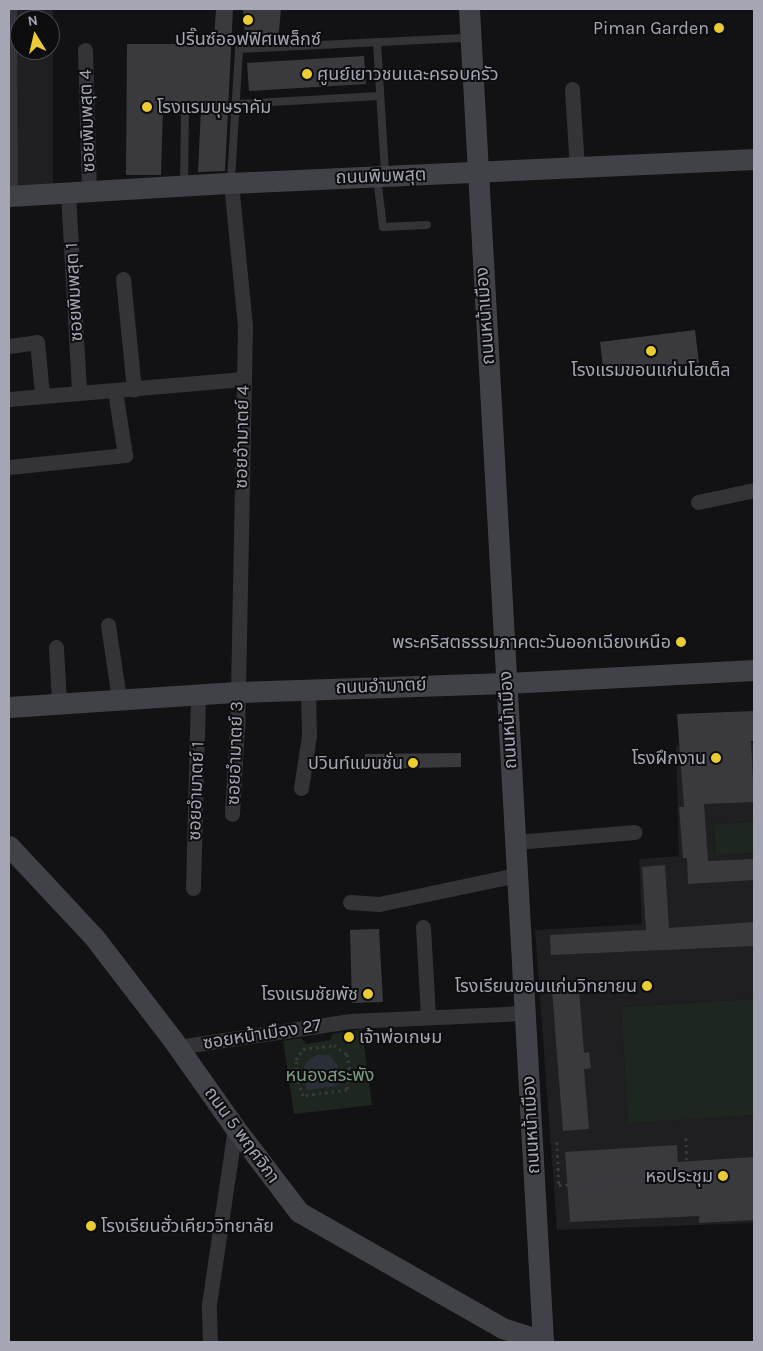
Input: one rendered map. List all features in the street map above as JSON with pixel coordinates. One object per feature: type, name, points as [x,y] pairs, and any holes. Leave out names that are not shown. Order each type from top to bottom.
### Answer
[{"type":"street","name":"ถนนหน้าเมือง","points":[[469,9],[543,1342]]},
{"type":"street","name":"ซอยพิมพสุต 4","points":[[85,50],[89,191]]},
{"type":"street","points":[[572,89],[577,168]]},
{"type":"street","name":"ถนนพิมพสุต","points":[[11,196],[231,183],[754,159]]},
{"type":"street","name":"ซอยอำมาตย์ 4","points":[[231,183],[245,326],[237,692]]},
{"type":"street","name":"ซอยพิมพสุต 1","points":[[68,193],[79,392]]},
{"type":"street","points":[[123,279],[134,389]]},
{"type":"street","points":[[9,346],[37,342],[42,394]]},
{"type":"street","points":[[9,398],[42,394],[115,391],[243,379]]},
{"type":"street","points":[[9,467],[125,454],[115,391]]},
{"type":"street","points":[[698,502],[754,490]]},
{"type":"street","points":[[108,625],[119,699]]},
{"type":"street","points":[[56,647],[59,704]]},
{"type":"street","name":"ถนนอำมาตย์","points":[[9,707],[308,688],[506,683],[754,670]]},
{"type":"street","points":[[301,788],[309,736],[308,688]]},
{"type":"street","name":"ซอยอำมาตย์ 3","points":[[232,814],[237,692]]},
{"type":"street","name":"ซอยอำมาตย์ 1","points":[[193,888],[198,694]]},
{"type":"street","points":[[516,842],[635,832]]},
{"type":"street","name":"ถนน 5 พฤศจิกา","points":[[11,855],[94,937],[178,1047],[235,1128],[299,1212],[502,1328],[543,1342]]},
{"type":"street","points":[[350,902],[379,904],[518,875]]},
{"type":"street","points":[[423,927],[428,1017]]},
{"type":"street","name":"ซอยหน้าเมือง 27","points":[[178,1047],[350,1021],[525,1013]]},
{"type":"street","points":[[210,1342],[209,1304],[235,1128]]},
{"type":"lane","points":[[11,196],[13,9]]},
{"type":"lane","points":[[231,183],[239,49],[470,38]]},
{"type":"lane","points":[[376,42],[383,227],[427,225]]},
{"type":"lane","points":[[236,104],[379,96]]},
{"type":"lane","points":[[184,186],[185,108]]},
{"type":"path","points":[[334,1045],[346,1054],[351,1074],[347,1090],[303,1096],[296,1077],[296,1060],[303,1049],[334,1045]]},
{"type":"path","points":[[686,1138],[689,1203]]},
{"type":"path","points":[[557,1142],[559,1185],[688,1180]]},
{"type":"shaded area","points":[[9,9],[53,9],[10,10],[10,60],[53,60],[53,194],[9,196]]},
{"type":"shaded area","name":"โรงเรียนขอนแก่นวิทยายน","points":[[754,743],[754,822],[714,824],[716,855],[754,853],[754,999],[621,1007],[628,1122],[754,1115],[754,1223],[557,1230],[535,930],[642,924],[639,859],[679,856],[676,746]]},
{"type":"shaded area","points":[[317,1055],[330,1055],[338,1066],[339,1086],[307,1090],[302,1075],[306,1062]]},
{"type":"green space","points":[[754,822],[754,853],[716,855],[714,824]]},
{"type":"green space","points":[[754,999],[754,1115],[628,1123],[621,1007]]},
{"type":"green space","name":"หนองสระพัง","points":[[362,1029],[372,1105],[294,1114],[283,1041],[301,1038],[306,1044],[330,1040],[332,1034]]},
{"type":"building","points":[[216,9],[233,9],[225,171],[198,172],[201,108],[191,108],[185,102],[179,108],[163,108],[161,175],[126,175],[127,44],[204,44],[204,39],[214,39]]},
{"type":"building","points":[[243,9],[281,9],[279,31],[273,39],[245,37]]},
{"type":"building","name":"ศูนย์เยาวชนและครอบครัว","points":[[364,56],[366,84],[249,91],[247,63]]},
{"type":"building","points":[[695,330],[699,363],[604,375],[600,342]]},
{"type":"building","points":[[754,711],[754,741],[751,741],[754,802],[704,804],[708,861],[754,859],[754,880],[688,884],[687,858],[683,858],[679,807],[684,807],[677,714]]},
{"type":"building","name":"ปวินท์แมนชั่น","points":[[461,753],[461,767],[365,769],[365,754]]},
{"type":"building","points":[[665,865],[669,928],[754,922],[754,946],[551,955],[550,935],[646,930],[642,867]]},
{"type":"building","points":[[379,929],[383,1002],[352,1003],[350,930]]},
{"type":"building","points":[[579,988],[584,1053],[589,1052],[591,1068],[584,1069],[589,1129],[563,1131],[552,990]]},
{"type":"building","points":[[677,1145],[678,1162],[754,1157],[754,1220],[699,1223],[699,1216],[570,1222],[565,1152]]},
{"type":"place","name":"ปริ๊นซ์ออฟฟิศเพล็กซ์","points":[[248,20]]},
{"type":"place","name":"Piman Garden","points":[[719,28]]},
{"type":"place","name":"ศูนย์เยาวชนและครอบครัว","points":[[307,74]]},
{"type":"place","name":"โรงแรมบุษราคัม","points":[[147,107]]},
{"type":"place","name":"โรงแรมขอนแก่นโฮเต็ล","points":[[651,351]]},
{"type":"place","name":"พระคริสตธรรมภาคตะวันออกเฉียงเหนือ","points":[[681,642]]},
{"type":"place","name":"โรงฝึกงาน","points":[[716,758]]},
{"type":"place","name":"ปวินท์แมนชั่น","points":[[413,763]]},
{"type":"place","name":"โรงเรียนขอนแก่นวิทยายน","points":[[647,986]]},
{"type":"place","name":"โรงแรมชัยพัช","points":[[368,994]]},
{"type":"place","name":"เจ้าพ่อเกษม","points":[[349,1037]]},
{"type":"place","name":"หอประชุม","points":[[723,1176]]},
{"type":"place","name":"โรงเรียนฮั่วเคียววิทยาลัย","points":[[91,1226]]}]
